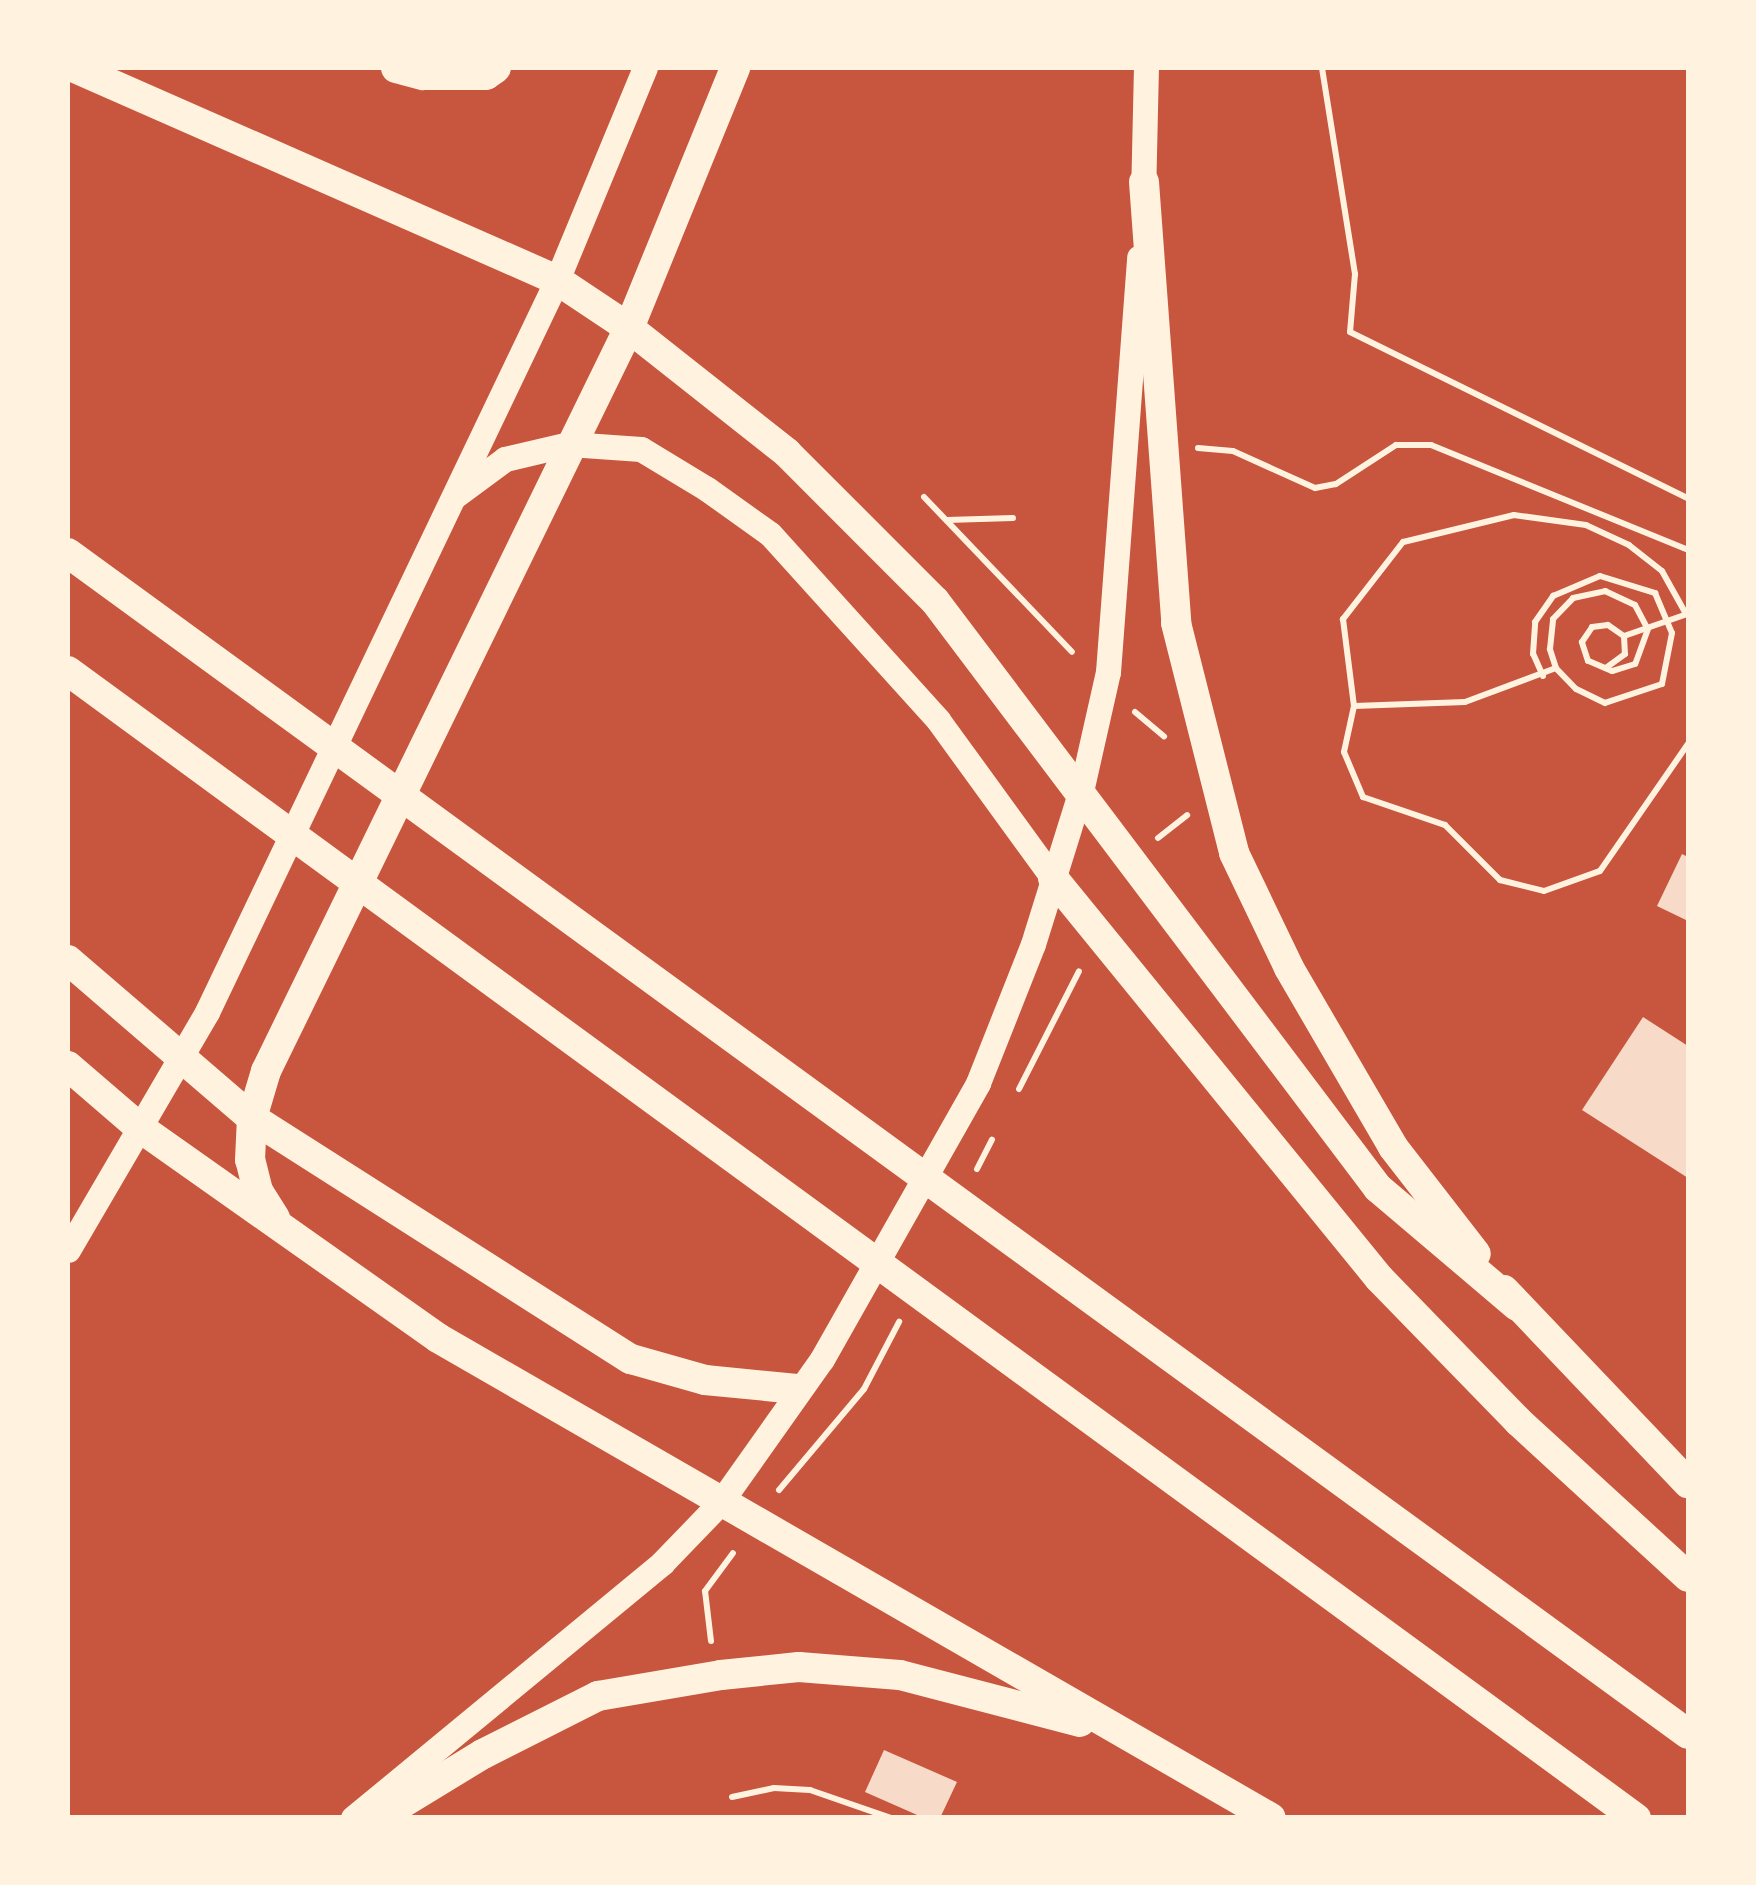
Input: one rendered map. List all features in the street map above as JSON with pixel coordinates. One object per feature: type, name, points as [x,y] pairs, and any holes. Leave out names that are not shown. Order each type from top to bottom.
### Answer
[{"type":"highway","points":[[75,68],[556,280],[629,328],[788,453],[935,601],[1082,787],[1378,1188],[1517,1306],[1688,1483]]},
{"type":"highway","points":[[396,68],[486,74],[496,68]]},
{"type":"highway","points":[[282,1229],[258,1191],[252,1118],[266,1071],[629,328],[735,68]]},
{"type":"highway","points":[[1144,182],[1176,623],[1211,776],[1234,854],[1290,968],[1392,1147],[1517,1306]]},
{"type":"highway","points":[[68,553],[1688,1734]]},
{"type":"highway","points":[[68,672],[1636,1818]]},
{"type":"highway","points":[[1053,878],[1379,1278],[1519,1422],[1688,1577]]},
{"type":"highway","points":[[68,960],[252,1118],[631,1360],[706,1380],[797,1389]]},
{"type":"highway","points":[[68,1066],[138,1127],[438,1338],[1272,1818]]},
{"type":"highway","points":[[378,1818],[483,1754],[598,1696],[721,1675],[799,1667],[900,1675],[1119,1732]]},
{"type":"main road","points":[[68,1250],[208,1012],[556,280],[644,68]]},
{"type":"main road","points":[[353,1818],[662,1563],[720,1503],[797,1389],[822,1359],[978,1083],[1033,944],[1082,787],[1104,686],[1144,182],[1146,68]]},
{"type":"main road","points":[[453,498],[505,458],[569,444],[640,449],[770,534],[938,720],[1053,878]]},
{"type":"path","points":[[1322,68],[1355,274],[1350,332],[1688,498]]},
{"type":"path","points":[[1166,445],[1233,451],[1315,488],[1336,484],[1396,444],[1431,444],[1688,550]]},
{"type":"path","points":[[924,498],[1104,686],[1211,776]]},
{"type":"path","points":[[1624,636],[1687,614],[1662,571],[1630,545],[1586,524],[1514,515],[1434,531],[1402,542],[1343,619],[1354,706],[1344,752],[1363,798],[1445,826],[1500,880],[1544,891],[1600,871],[1688,744]]},
{"type":"path","points":[[946,520],[1013,518]]},
{"type":"path","points":[[1544,676],[1534,654],[1535,622],[1553,596],[1600,576],[1655,593],[1670,620],[1671,658],[1662,684],[1637,697],[1605,702],[1576,690],[1556,668],[1553,620],[1572,598],[1605,592],[1635,606],[1648,629],[1635,664],[1606,668],[1588,662],[1582,642],[1592,627],[1608,625],[1624,636],[1626,654],[1606,668]]},
{"type":"path","points":[[1354,706],[1465,702],[1544,676],[1556,668]]},
{"type":"path","points":[[732,1797],[774,1788],[810,1790],[891,1818]]},
{"type":"building","points":[[1682,854],[1688,857],[1688,921],[1657,906]]},
{"type":"building","points":[[1643,1017],[1688,1046],[1688,1178],[1582,1110]]},
{"type":"building","points":[[884,1750],[957,1782],[940,1818],[924,1818],[865,1792]]}]
